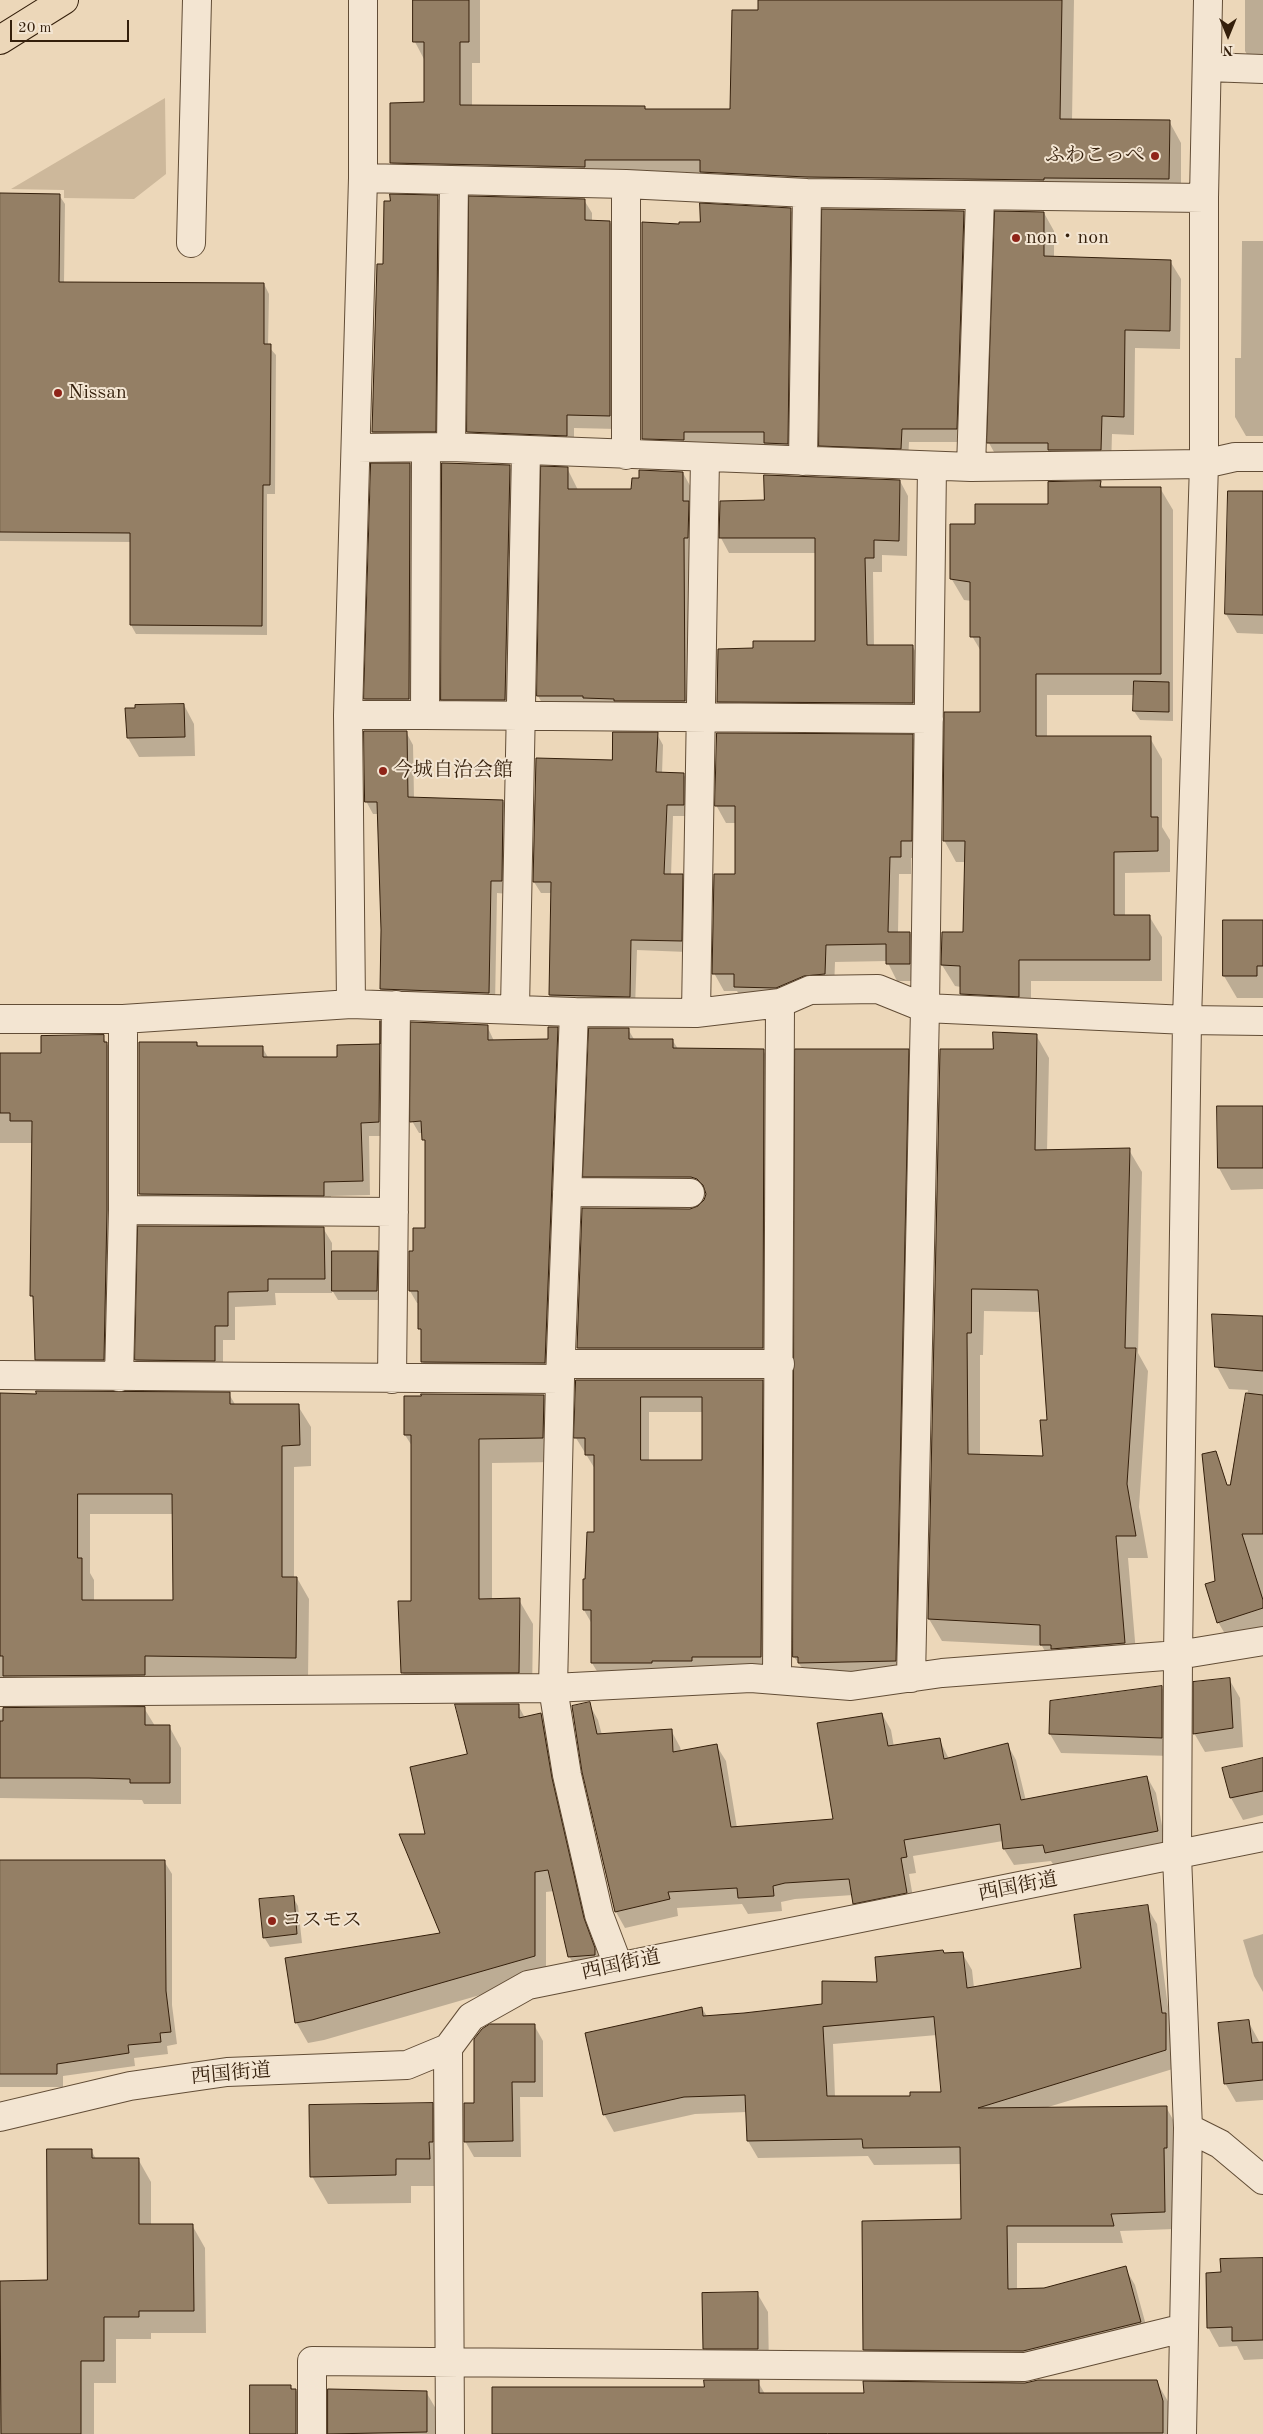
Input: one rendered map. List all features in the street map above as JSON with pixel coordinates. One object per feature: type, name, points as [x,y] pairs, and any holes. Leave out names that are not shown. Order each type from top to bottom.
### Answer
[{"type":"highway","points":[[0,40],[64,0]]},
{"type":"street","points":[[191,244],[197,0]]},
{"type":"street","points":[[351,1004],[348,715],[357,448],[363,178],[363,0]]},
{"type":"street","points":[[1182,2434],[1188,2128],[1177,1856],[1178,1655],[1187,1020],[1204,464],[1204,198],[1208,0]]},
{"type":"street","points":[[1207,67],[1263,69]]},
{"type":"street","points":[[363,178],[626,184],[807,193],[980,197],[1204,198]]},
{"type":"street","points":[[425,715],[454,181]]},
{"type":"street","points":[[626,184],[626,455]]},
{"type":"street","points":[[803,461],[807,193]]},
{"type":"street","points":[[970,467],[980,197]]},
{"type":"street","points":[[357,448],[439,448],[970,467],[1204,464],[1236,457],[1263,457]]},
{"type":"street","points":[[515,1008],[526,451]]},
{"type":"street","points":[[696,1013],[705,457]]},
{"type":"street","points":[[911,1678],[925,1008],[932,466]]},
{"type":"street","points":[[348,715],[929,719]]},
{"type":"street","points":[[0,1019],[123,1019],[351,1004],[515,1008],[574,1012],[696,1013],[780,1003],[810,990],[878,989],[925,1008],[1187,1020],[1263,1021]]},
{"type":"street","points":[[777,1679],[780,1364],[780,1003]]},
{"type":"street","points":[[392,1379],[396,1005]]},
{"type":"street","points":[[574,1012],[560,1371],[553,1688],[567,1775],[599,1915],[618,1966]]},
{"type":"street","points":[[119,1377],[123,1210],[123,1019]]},
{"type":"street","points":[[567,1192],[690,1193]]},
{"type":"street","points":[[123,1210],[394,1212]]},
{"type":"street","points":[[0,1375],[392,1379],[560,1371],[780,1364]]},
{"type":"street","points":[[0,1692],[553,1688],[777,1679],[851,1686],[942,1673],[1178,1655],[1263,1641]]},
{"type":"street","name":"西国街道","points":[[0,2117],[130,2086],[227,2072],[407,2065],[448,2048],[471,2017],[528,1985],[1177,1856],[1263,1837]]},
{"type":"street","points":[[448,2048],[450,2434]]},
{"type":"street","points":[[1188,2128],[1220,2144],[1263,2180]]},
{"type":"street","points":[[312,2434],[312,2362],[1025,2367],[1184,2328]]},
{"type":"shaded area","points":[[165,98],[166,174],[134,199],[64,198],[64,190],[11,189]]},
{"type":"building","points":[[413,0],[469,0],[469,42],[460,42],[460,105],[645,106],[645,109],[730,109],[732,10],[758,10],[758,0],[1062,0],[1060,119],[1170,120],[1169,179],[1044,178],[1044,180],[807,177],[700,172],[700,160],[585,160],[585,167],[390,163],[390,103],[424,102],[424,42],[413,42]]},
{"type":"building","points":[[0,193],[60,194],[59,282],[264,283],[264,344],[271,344],[270,485],[263,485],[262,626],[130,625],[130,533],[0,532]]},
{"type":"building","points":[[390,194],[438,195],[436,432],[372,432],[377,264],[383,264],[384,201],[390,201]]},
{"type":"building","points":[[469,196],[585,199],[585,220],[610,221],[610,416],[567,415],[567,436],[467,432]]},
{"type":"building","points":[[700,203],[791,208],[788,444],[764,443],[764,432],[684,432],[684,440],[642,439],[642,222],[679,224],[679,222],[700,222]]},
{"type":"building","points":[[822,209],[964,211],[957,429],[902,429],[901,449],[819,446]]},
{"type":"building","points":[[995,211],[1044,212],[1044,256],[1171,260],[1170,331],[1125,330],[1124,417],[1102,416],[1101,450],[1048,450],[1048,443],[987,443]]},
{"type":"building","points":[[371,463],[410,463],[409,699],[364,699]]},
{"type":"building","points":[[442,463],[510,465],[505,700],[441,700]]},
{"type":"building","points":[[541,466],[568,467],[568,489],[631,489],[632,478],[639,478],[639,470],[683,472],[683,501],[689,501],[688,538],[684,538],[685,701],[614,701],[614,699],[583,698],[583,696],[537,696]]},
{"type":"building","points":[[764,475],[900,480],[899,541],[874,540],[874,558],[865,558],[867,645],[913,645],[913,703],[717,702],[718,649],[753,648],[753,641],[815,641],[815,538],[719,538],[720,501],[764,500]]},
{"type":"building","points":[[1101,481],[1100,487],[1161,487],[1161,674],[1036,674],[1036,736],[1151,736],[1151,817],[1158,817],[1158,851],[1114,852],[1114,915],[1150,915],[1150,960],[1019,960],[1019,997],[960,994],[960,966],[941,965],[942,932],[963,932],[965,841],[943,841],[944,712],[980,712],[980,637],[970,637],[970,582],[950,579],[950,524],[975,524],[975,504],[1048,504],[1048,482]]},
{"type":"building","points":[[1228,491],[1263,491],[1263,615],[1225,614]]},
{"type":"building","points":[[1134,681],[1169,682],[1169,712],[1133,711]]},
{"type":"building","points":[[184,704],[185,737],[127,738],[125,708],[135,708],[135,705]]},
{"type":"building","points":[[364,731],[407,731],[408,797],[503,800],[502,881],[491,881],[489,993],[380,989],[381,930],[377,802],[365,802]]},
{"type":"building","points":[[613,732],[658,732],[656,772],[684,773],[684,805],[667,805],[664,874],[683,874],[682,941],[631,940],[630,997],[549,995],[551,882],[533,882],[536,758],[612,760]]},
{"type":"building","points":[[717,733],[913,734],[912,841],[901,841],[901,857],[890,857],[888,932],[910,932],[910,964],[886,964],[886,944],[826,945],[825,974],[804,976],[776,988],[734,987],[734,974],[712,974],[714,874],[735,874],[735,806],[715,806]]},
{"type":"building","points":[[1223,920],[1263,920],[1263,966],[1257,966],[1257,976],[1223,976]]},
{"type":"building","points":[[411,1022],[488,1025],[488,1040],[548,1039],[548,1027],[558,1027],[545,1363],[421,1362],[421,1329],[418,1329],[418,1291],[409,1291],[409,1251],[413,1251],[413,1228],[425,1228],[425,1140],[422,1140],[421,1121],[410,1122]]},
{"type":"building","points":[[589,1028],[629,1028],[629,1039],[673,1039],[673,1048],[764,1049],[763,1348],[577,1348],[582,1208],[690,1209],[698,1206],[704,1200],[706,1194],[703,1185],[697,1179],[691,1177],[583,1177]]},
{"type":"building","points":[[993,1032],[1037,1034],[1035,1150],[1130,1148],[1125,1348],[1136,1348],[1127,1484],[1136,1536],[1116,1536],[1125,1643],[1051,1649],[1051,1645],[1040,1645],[1040,1625],[928,1619],[940,1049],[993,1049]],"holes":[[[972,1289],[1038,1290],[1047,1420],[1040,1420],[1043,1456],[968,1454],[967,1333],[971,1333]]]},
{"type":"building","points":[[104,1035],[104,1042],[107,1042],[107,1210],[104,1360],[35,1360],[33,1296],[30,1296],[32,1121],[10,1121],[10,1113],[0,1113],[0,1053],[41,1053],[41,1036]]},
{"type":"building","points":[[139,1042],[197,1042],[197,1046],[263,1046],[263,1057],[337,1057],[337,1045],[380,1044],[379,1122],[361,1123],[363,1181],[324,1182],[324,1196],[139,1194]]},
{"type":"building","points":[[795,1049],[909,1049],[896,1661],[798,1663],[798,1657],[793,1657]]},
{"type":"building","points":[[1217,1106],[1263,1106],[1263,1168],[1218,1168]]},
{"type":"building","points":[[138,1226],[324,1227],[325,1279],[268,1279],[268,1291],[228,1292],[228,1326],[215,1326],[215,1361],[135,1360]]},
{"type":"building","points":[[332,1251],[378,1251],[377,1291],[332,1291]]},
{"type":"building","points":[[1212,1314],[1263,1316],[1263,1371],[1215,1367]]},
{"type":"building","points":[[576,1380],[763,1380],[761,1657],[692,1657],[692,1661],[591,1663],[591,1610],[583,1610],[583,1579],[585,1579],[587,1532],[594,1532],[594,1455],[585,1455],[585,1438],[574,1438]],"holes":[[[641,1397],[702,1397],[702,1460],[641,1460]]]},
{"type":"building","points":[[36,1391],[230,1392],[230,1404],[299,1404],[300,1445],[282,1446],[282,1577],[297,1577],[296,1658],[145,1656],[145,1675],[3,1676],[3,1656],[0,1656],[0,1393],[36,1394]],"holes":[[[78,1494],[172,1494],[173,1600],[82,1600],[82,1558],[78,1558]]]},
{"type":"building","points":[[1246,1393],[1263,1395],[1263,1534],[1242,1534],[1263,1600],[1263,1608],[1217,1623],[1205,1584],[1215,1581],[1202,1454],[1216,1451],[1227,1485],[1230,1485]]},
{"type":"building","points":[[421,1394],[544,1395],[543,1438],[479,1439],[479,1599],[520,1598],[519,1673],[401,1673],[398,1601],[411,1601],[411,1435],[404,1435],[404,1396],[421,1396]]},
{"type":"building","points":[[1230,1678],[1233,1728],[1193,1734],[1193,1682]]},
{"type":"building","points":[[1162,1686],[1162,1738],[1049,1734],[1050,1701]]},
{"type":"building","points":[[590,1702],[597,1734],[672,1729],[673,1752],[717,1744],[731,1827],[833,1819],[817,1723],[882,1713],[888,1746],[940,1738],[944,1759],[1008,1743],[1021,1800],[1147,1776],[1158,1831],[1045,1853],[1043,1845],[1003,1849],[1000,1824],[904,1840],[907,1857],[901,1858],[907,1893],[853,1904],[849,1879],[785,1883],[773,1886],[774,1896],[738,1898],[737,1888],[668,1892],[670,1899],[615,1912],[582,1772],[572,1706]]},
{"type":"building","points":[[455,1704],[519,1704],[519,1718],[541,1713],[552,1778],[584,1918],[595,1948],[595,1955],[568,1957],[548,1870],[535,1872],[535,1956],[312,2020],[295,2023],[285,1958],[440,1933],[399,1834],[425,1834],[410,1767],[467,1754]]},
{"type":"building","points":[[145,1707],[145,1725],[170,1725],[170,1783],[130,1783],[130,1779],[0,1778],[0,1721],[3,1721],[3,1708]]},
{"type":"building","points":[[1263,1758],[1263,1791],[1230,1798],[1222,1768]]},
{"type":"building","points":[[0,1860],[165,1860],[166,1991],[171,2032],[160,2033],[161,2042],[128,2045],[129,2053],[57,2064],[57,2074],[0,2074]]},
{"type":"building","points":[[294,1896],[297,1934],[263,1938],[259,1899]]},
{"type":"building","points":[[1148,1905],[1162,2013],[1166,2013],[1166,2050],[978,2108],[1167,2106],[1167,2148],[1164,2148],[1165,2212],[1111,2214],[1114,2226],[1007,2226],[1008,2289],[1044,2288],[1126,2266],[1141,2322],[1023,2351],[863,2350],[862,2221],[961,2219],[960,2147],[863,2148],[862,2139],[747,2141],[745,2095],[684,2097],[603,2115],[585,2033],[702,2007],[703,2016],[822,2004],[822,1981],[877,1982],[875,1957],[943,1950],[944,1953],[963,1952],[967,1988],[1081,1968],[1074,1915]],"holes":[[[934,2017],[941,2092],[910,2092],[910,2096],[827,2096],[823,2027]]]},
{"type":"building","points":[[1249,2020],[1252,2043],[1263,2042],[1263,2080],[1224,2084],[1218,2023]]},
{"type":"building","points":[[490,2024],[535,2024],[535,2082],[512,2082],[513,2141],[464,2142],[464,2103],[474,2103],[474,2039],[482,2029]]},
{"type":"building","points":[[433,2103],[433,2142],[429,2142],[430,2159],[396,2159],[396,2175],[310,2177],[309,2105]]},
{"type":"building","points":[[47,2149],[92,2149],[92,2158],[139,2158],[139,2224],[193,2224],[194,2311],[139,2311],[139,2317],[104,2317],[104,2361],[81,2361],[81,2434],[1,2434],[0,2281],[47,2280]]},
{"type":"building","points":[[1263,2258],[1263,2340],[1232,2341],[1232,2327],[1207,2328],[1206,2273],[1221,2272],[1220,2259]]},
{"type":"building","points":[[758,2292],[758,2349],[703,2349],[702,2293]]},
{"type":"building","points":[[704,2380],[759,2380],[759,2393],[864,2393],[863,2381],[1025,2383],[1038,2380],[1157,2380],[1163,2401],[1163,2433],[492,2434],[492,2387],[704,2387]]},
{"type":"building","points":[[250,2385],[291,2385],[291,2389],[296,2389],[296,2434],[250,2434]]},
{"type":"building","points":[[328,2389],[427,2391],[427,2432],[328,2434]]},
{"type":"place","name":"ふわこっぺ","points":[[1155,156]]},
{"type":"place","name":"non・non","points":[[1016,238]]},
{"type":"place","name":"Nissan","points":[[58,393]]},
{"type":"place","name":"今城自治会館","points":[[383,771]]},
{"type":"place","name":"コスモス","points":[[272,1921]]}]
